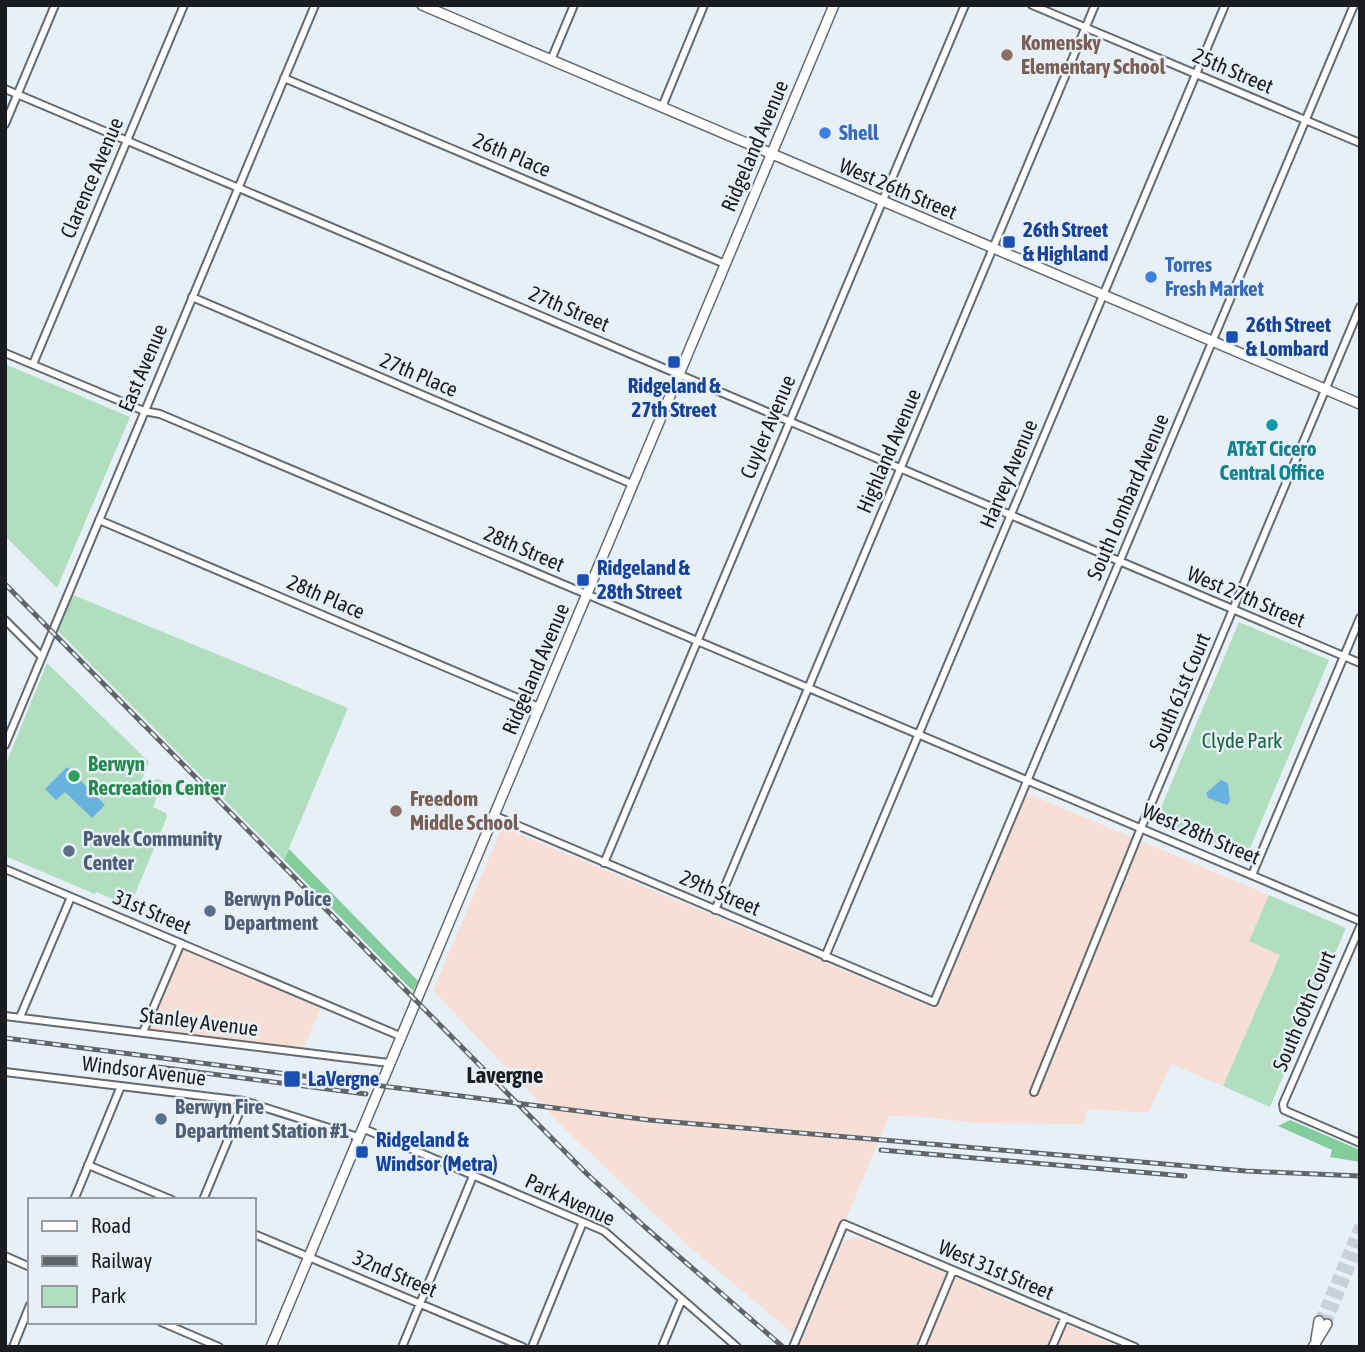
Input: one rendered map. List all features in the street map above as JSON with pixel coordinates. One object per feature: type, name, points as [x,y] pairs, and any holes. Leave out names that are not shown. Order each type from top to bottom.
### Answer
[{"type":"street","points":[[5,124],[55,5]]},
{"type":"street","name":"Clarence Avenue","points":[[33,364],[184,5]]},
{"type":"street","name":"East Avenue","points":[[5,745],[315,5]]},
{"type":"street","name":"West 26th Street","points":[[422,5],[442,9],[551,60],[1360,404]]},
{"type":"street","points":[[551,60],[574,5]]},
{"type":"street","points":[[662,107],[704,5]]},
{"type":"street","name":"Ridgeland Avenue","points":[[271,1347],[834,5]]},
{"type":"street","name":"Cuyler Avenue","points":[[604,863],[965,5]]},
{"type":"street","name":"25th Street","points":[[1032,5],[1360,144]]},
{"type":"street","name":"Highland Avenue","points":[[715,910],[1095,5]]},
{"type":"street","name":"Harvey Avenue","points":[[825,957],[1224,5]]},
{"type":"street","name":"South Lombard Avenue","points":[[934,1002],[1354,5]]},
{"type":"street","name":"26th Place","points":[[284,78],[725,264]]},
{"type":"street","name":"27th Street","points":[[5,89],[1119,562]]},
{"type":"street","name":"27th Place","points":[[192,297],[632,484]]},
{"type":"street","name":"South 61st Court","points":[[1034,1092],[1141,828],[1360,307]]},
{"type":"street","name":"28th Street","points":[[5,352],[144,411],[160,414],[1028,780]]},
{"type":"street","name":"28th Place","points":[[99,520],[539,707]]},
{"type":"street","name":"West 27th Street","points":[[1119,562],[1360,663]]},
{"type":"street","points":[[1252,875],[1360,618]]},
{"type":"street","points":[[5,620],[42,657]]},
{"type":"street","name":"West 28th Street","points":[[1028,780],[1360,921]]},
{"type":"street","name":"29th Street","points":[[493,816],[934,1002]]},
{"type":"street","name":"31st Street","points":[[5,869],[400,1036]]},
{"type":"street","points":[[20,1017],[71,897]]},
{"type":"street","name":"South 60th Court","points":[[1360,927],[1283,1104],[1284,1110],[1360,1143]]},
{"type":"street","points":[[143,1032],[181,943]]},
{"type":"street","name":"Stanley Avenue","points":[[5,1016],[389,1063]]},
{"type":"street","name":"Windsor Avenue","points":[[5,1072],[244,1101],[360,1133]]},
{"type":"street","points":[[75,1198],[121,1086]]},
{"type":"street","points":[[204,1198],[244,1101]]},
{"type":"street","name":"Park Avenue","points":[[360,1133],[473,1175],[604,1231],[737,1347]]},
{"type":"street","points":[[88,1164],[167,1198]]},
{"type":"street","points":[[402,1347],[473,1175]]},
{"type":"street","points":[[531,1347],[583,1222]]},
{"type":"street","name":"West 31st Street","points":[[793,1347],[844,1224],[1135,1347]]},
{"type":"street","name":"32nd Street","points":[[256,1235],[523,1347]]},
{"type":"street","points":[[5,1256],[28,1266]]},
{"type":"street","points":[[921,1347],[953,1270]]},
{"type":"street","points":[[662,1347],[682,1299]]},
{"type":"street","points":[[13,1347],[28,1310]]},
{"type":"street","points":[[1052,1347],[1065,1318]]},
{"type":"street","points":[[1314,1343],[1323,1322]]},
{"type":"street","points":[[166,1324],[219,1347]]},
{"type":"shaded area","points":[[1024,792],[1269,895],[1249,941],[1280,954],[1223,1086],[1171,1064],[1148,1113],[1088,1109],[1084,1124],[976,1123],[889,1116],[794,1334],[687,1245],[629,1190],[566,1130],[433,991],[502,827],[934,1008]]},
{"type":"shaded area","points":[[182,945],[322,1005],[303,1050],[146,1032]]},
{"type":"shaded area","points":[[860,1237],[1119,1347],[803,1347],[800,1344],[843,1242]]},
{"type":"green space","points":[[5,364],[130,417],[57,588],[5,536]]},
{"type":"green space","points":[[73,595],[348,708],[284,860],[58,631]]},
{"type":"green space","name":"Clyde Park","points":[[1239,622],[1329,660],[1245,860],[1155,822]]},
{"type":"green space","name":"Berwyn Recreation Center","points":[[47,663],[149,762],[140,784],[158,779],[163,782],[153,807],[166,813],[167,817],[130,906],[5,856],[5,766]]},
{"type":"green space","points":[[289,849],[418,981],[413,991],[284,860]]},
{"type":"green space","points":[[1269,895],[1346,928],[1270,1107],[1223,1086],[1280,955],[1249,941]]},
{"type":"green space","points":[[1290,1120],[1360,1150],[1360,1162],[1330,1157],[1332,1150],[1278,1126]]},
{"type":"water","points":[[67,767],[105,805],[92,818],[65,792],[56,800],[45,789]]},
{"type":"water","points":[[1221,780],[1228,783],[1230,801],[1227,805],[1208,798],[1206,793]]},
{"type":"tunnel","points":[[1319,1321],[1360,1223]]},
{"type":"tunnel","points":[[1327,1324],[1360,1244]]},
{"type":"railway","points":[[5,584],[587,1174],[783,1347]]},
{"type":"railway","points":[[5,1038],[649,1120],[1246,1171],[1360,1176]]},
{"type":"railway","points":[[158,1067],[366,1094]]},
{"type":"railway","points":[[881,1150],[1185,1176]]},
{"type":"place","name":"Komensky Elementary School","points":[[1007,55]]},
{"type":"place","name":"Shell","points":[[825,133]]},
{"type":"place","name":"26th Street & Highland","points":[[1009,242]]},
{"type":"place","name":"Torres Fresh Market","points":[[1151,277]]},
{"type":"place","name":"26th Street & Lombard","points":[[1232,337]]},
{"type":"place","name":"Ridgeland & 27th Street","points":[[674,362]]},
{"type":"place","name":"AT&T Cicero Central Office","points":[[1272,425]]},
{"type":"place","name":"Ridgeland & 28th Street","points":[[583,580]]},
{"type":"place","name":"Berwyn Recreation Center","points":[[74,776]]},
{"type":"place","name":"Freedom Middle School","points":[[396,811]]},
{"type":"place","name":"Pavek Community Center","points":[[69,851]]},
{"type":"place","name":"Berwyn Police Department","points":[[210,911]]},
{"type":"place","name":"LaVergne","points":[[292,1079]]},
{"type":"place","name":"Berwyn Fire Department Station #1","points":[[161,1119]]},
{"type":"place","name":"Ridgeland & Windsor (Metra)","points":[[362,1152]]},
{"type":"district","name":"Lavergne","points":[[505,1075]]}]
